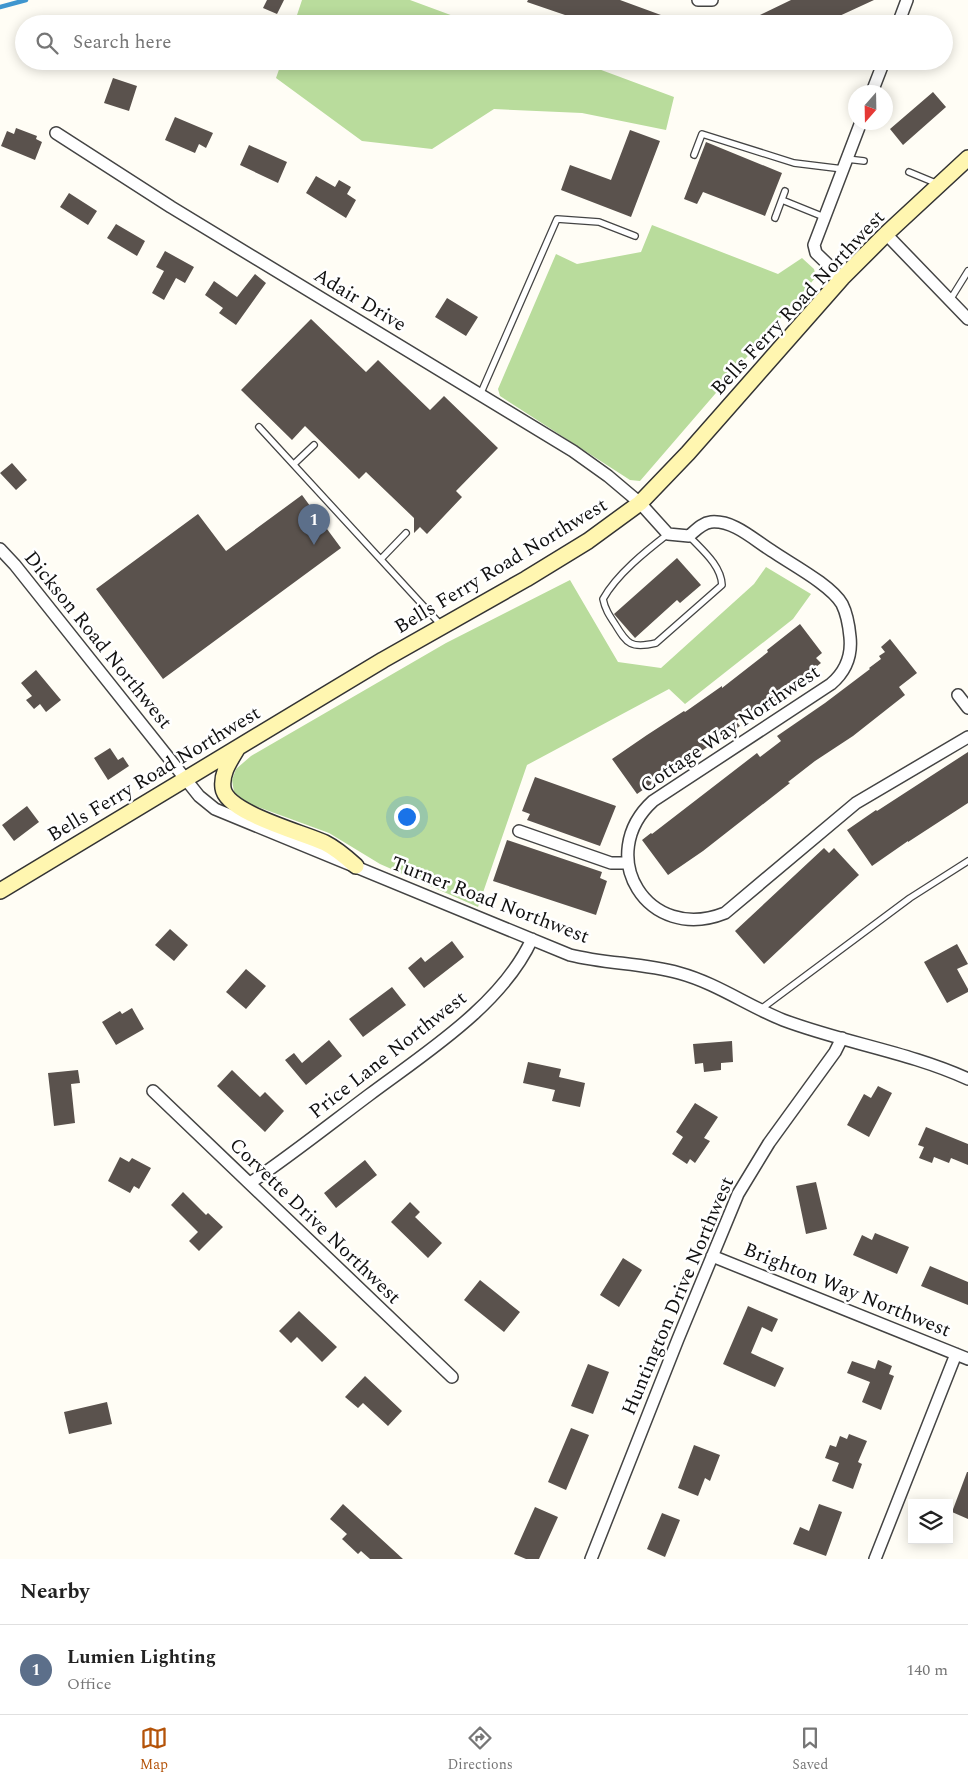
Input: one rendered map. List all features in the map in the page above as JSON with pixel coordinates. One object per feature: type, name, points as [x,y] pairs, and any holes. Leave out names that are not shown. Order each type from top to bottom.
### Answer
[{"type":"main road","name":"Bells Ferry Road Northwest","points":[[0,891],[184,778],[383,660],[526,579],[588,541],[640,503],[688,453],[842,278],[886,234],[968,158]]},
{"type":"main road","points":[[239,746],[226,767],[224,774],[223,790],[226,797],[236,806],[255,816],[326,843],[340,851],[356,866]]},
{"type":"street","points":[[698,0],[712,0]]},
{"type":"street","points":[[901,15],[907,0]]},
{"type":"street","points":[[875,85],[881,70]]},
{"type":"street","points":[[842,278],[816,253],[814,245],[857,130]]},
{"type":"street","name":"Adair Drive","points":[[56,133],[172,207],[573,451],[608,476],[640,503]]},
{"type":"street","points":[[886,234],[968,320]]},
{"type":"street","points":[[640,503],[668,534],[689,536]]},
{"type":"street","name":"Cottage Way Northwest","points":[[627,863],[631,835],[637,820],[653,801],[831,684],[841,675],[848,661],[851,645],[849,624],[841,603],[828,588],[743,532],[721,522],[704,524],[689,536]]},
{"type":"street","name":"Dickson Road Northwest","points":[[0,549],[32,586],[184,778]]},
{"type":"street","points":[[958,695],[968,708]]},
{"type":"street","points":[[519,831],[611,863],[627,863],[642,896],[654,907],[670,917],[689,920],[710,919],[736,906],[856,803],[968,736]]},
{"type":"street","name":"Turner Road Northwest","points":[[184,778],[199,796],[215,809],[570,954],[587,959],[680,973],[725,991],[782,1019],[911,1058],[968,1079]]},
{"type":"street","name":"Price Lane Northwest","points":[[250,1183],[444,1039],[494,995],[512,974],[527,951],[532,939]]},
{"type":"street","name":"Huntington Drive Northwest","points":[[591,1559],[712,1256],[742,1187],[769,1143],[836,1052],[842,1038]]},
{"type":"street","name":"Corvette Drive Northwest","points":[[153,1092],[452,1377]]},
{"type":"street","name":"Brighton Way Northwest","points":[[712,1256],[968,1359]]},
{"type":"street","points":[[875,1559],[956,1354]]},
{"type":"lane","points":[[694,155],[702,134],[794,163],[845,164],[864,161]]},
{"type":"lane","points":[[792,172],[794,163]]},
{"type":"lane","points":[[909,172],[940,185]]},
{"type":"lane","points":[[775,218],[785,191]]},
{"type":"lane","points":[[782,200],[824,217]]},
{"type":"lane","points":[[480,395],[557,219],[600,222],[634,236]]},
{"type":"lane","points":[[950,300],[968,271]]},
{"type":"lane","points":[[259,427],[443,626]]},
{"type":"lane","points":[[294,464],[314,445]]},
{"type":"lane","points":[[380,559],[406,533]]},
{"type":"lane","points":[[668,534],[612,585],[603,599],[605,608],[625,641],[634,645],[646,646],[656,643],[722,585],[716,567],[689,536]]},
{"type":"lane","points":[[761,1009],[910,898],[968,861]]},
{"type":"green space","points":[[302,0],[410,0],[451,15],[297,15]]},
{"type":"green space","points":[[279,70],[601,70],[674,97],[666,130],[582,113],[494,109],[432,149],[362,141],[276,78]]},
{"type":"green space","points":[[652,225],[778,274],[802,258],[814,269],[816,277],[640,481],[630,480],[500,396],[498,389],[556,254],[577,264],[641,252]]},
{"type":"green space","points":[[766,567],[811,594],[793,619],[685,704],[669,689],[527,765],[478,907],[380,864],[329,833],[247,803],[234,792],[232,780],[236,769],[251,756],[446,643],[570,580],[618,662],[661,668],[754,584]]},
{"type":"building","points":[[267,0],[284,0],[277,14],[263,8]]},
{"type":"building","points":[[528,0],[620,0],[661,15],[565,15],[527,2]]},
{"type":"building","points":[[791,0],[874,0],[842,15],[760,15]]},
{"type":"building","points":[[113,78],[137,86],[129,111],[104,103]]},
{"type":"building","points":[[933,92],[946,107],[903,145],[891,130],[893,130],[893,126]]},
{"type":"building","points":[[175,117],[213,133],[206,148],[199,144],[195,153],[165,140]]},
{"type":"building","points":[[16,128],[37,136],[36,139],[42,142],[35,160],[1,146],[7,131],[14,134]]},
{"type":"building","points":[[630,130],[660,141],[631,217],[561,190],[570,165],[611,180]]},
{"type":"building","points":[[706,142],[782,173],[765,216],[703,192],[697,204],[684,199]]},
{"type":"building","points":[[249,145],[287,162],[278,183],[240,165]]},
{"type":"building","points":[[316,176],[335,187],[339,180],[351,187],[347,194],[356,200],[346,218],[306,193]]},
{"type":"building","points":[[69,193],[97,211],[88,225],[60,207]]},
{"type":"building","points":[[116,224],[145,241],[137,256],[107,238]]},
{"type":"building","points":[[165,251],[194,267],[185,283],[176,278],[164,300],[152,293],[164,271],[156,267]]},
{"type":"building","points":[[255,274],[266,283],[236,325],[219,313],[223,308],[205,295],[214,281],[237,297]]},
{"type":"building","points":[[447,298],[478,317],[466,336],[435,317]]},
{"type":"building","points":[[311,319],[366,372],[378,360],[430,410],[444,396],[498,448],[456,491],[462,497],[427,534],[420,527],[414,533],[414,518],[366,472],[359,479],[305,426],[292,440],[241,390]]},
{"type":"building","points":[[12,463],[27,480],[16,490],[0,473]]},
{"type":"building","points":[[302,495],[341,548],[163,679],[96,589],[198,514],[226,551]]},
{"type":"building","points":[[677,558],[701,585],[680,603],[677,600],[635,638],[614,614]]},
{"type":"building","points":[[800,624],[822,653],[816,658],[821,663],[787,690],[788,692],[761,712],[757,707],[736,721],[740,726],[637,794],[612,759],[722,686],[722,688]]},
{"type":"building","points":[[890,639],[917,673],[899,687],[905,695],[853,736],[815,761],[703,851],[668,875],[642,840],[757,753],[760,757],[781,741],[777,736],[870,669],[881,659],[879,656],[885,652],[881,647]]},
{"type":"building","points":[[36,670],[61,700],[46,712],[40,704],[34,709],[26,700],[32,696],[21,683]]},
{"type":"building","points":[[110,748],[118,760],[123,757],[129,766],[108,780],[94,758]]},
{"type":"building","points":[[968,752],[968,803],[872,866],[847,830]]},
{"type":"building","points":[[535,777],[616,806],[600,846],[527,820],[530,814],[522,811]]},
{"type":"building","points":[[27,806],[39,822],[14,841],[2,825]]},
{"type":"building","points":[[507,840],[602,872],[600,878],[607,881],[596,915],[493,881]]},
{"type":"building","points":[[824,848],[829,853],[834,848],[859,875],[764,964],[735,931]]},
{"type":"building","points":[[170,929],[188,945],[174,961],[155,945]]},
{"type":"building","points":[[452,941],[464,957],[424,988],[408,968],[421,957],[425,962]]},
{"type":"building","points":[[957,944],[968,964],[957,969],[968,992],[947,1003],[924,962]]},
{"type":"building","points":[[246,969],[266,986],[246,1009],[226,992]]},
{"type":"building","points":[[392,987],[406,1005],[363,1037],[349,1019]]},
{"type":"building","points":[[132,1008],[144,1029],[116,1045],[102,1022],[120,1011],[122,1014]]},
{"type":"building","points":[[329,1040],[342,1056],[306,1085],[285,1060],[294,1053],[302,1063]]},
{"type":"building","points":[[732,1041],[733,1062],[721,1063],[721,1070],[704,1072],[703,1063],[695,1064],[693,1044]]},
{"type":"building","points":[[528,1062],[561,1069],[559,1077],[585,1083],[580,1107],[552,1101],[555,1090],[523,1083]]},
{"type":"building","points":[[78,1070],[80,1083],[71,1084],[75,1123],[54,1126],[48,1073]]},
{"type":"building","points":[[232,1070],[260,1097],[265,1092],[284,1111],[265,1132],[217,1086]]},
{"type":"building","points":[[878,1086],[892,1093],[869,1137],[847,1125],[864,1094],[871,1098]]},
{"type":"building","points":[[695,1103],[718,1117],[704,1138],[710,1141],[695,1163],[690,1159],[687,1164],[672,1154],[683,1137],[676,1132]]},
{"type":"building","points":[[926,1127],[968,1144],[968,1165],[951,1158],[949,1163],[934,1157],[932,1163],[919,1158],[924,1147],[918,1145]]},
{"type":"building","points":[[120,1157],[129,1162],[132,1158],[151,1168],[139,1189],[134,1186],[130,1193],[108,1181]]},
{"type":"building","points":[[365,1160],[377,1175],[336,1208],[324,1193]]},
{"type":"building","points":[[816,1182],[827,1229],[806,1234],[796,1186]]},
{"type":"building","points":[[183,1192],[206,1215],[208,1213],[223,1227],[199,1251],[189,1241],[198,1232],[171,1205]]},
{"type":"building","points":[[410,1202],[420,1212],[415,1217],[442,1243],[428,1258],[391,1222]]},
{"type":"building","points":[[875,1233],[909,1247],[897,1274],[853,1255],[862,1235],[872,1240]]},
{"type":"building","points":[[623,1258],[642,1270],[619,1307],[600,1295]]},
{"type":"building","points":[[930,1266],[968,1282],[968,1305],[921,1286]]},
{"type":"building","points":[[480,1280],[520,1312],[504,1332],[464,1300]]},
{"type":"building","points":[[748,1306],[778,1319],[772,1332],[762,1327],[751,1353],[784,1368],[775,1387],[723,1364]]},
{"type":"building","points":[[299,1311],[337,1347],[322,1362],[297,1337],[291,1343],[279,1331]]},
{"type":"building","points":[[878,1360],[892,1366],[889,1374],[894,1376],[881,1410],[862,1402],[870,1382],[847,1373],[852,1361],[875,1369]]},
{"type":"building","points":[[588,1364],[609,1372],[593,1414],[571,1406]]},
{"type":"building","points":[[365,1376],[402,1411],[388,1426],[363,1403],[358,1408],[345,1397]]},
{"type":"building","points":[[107,1402],[112,1424],[69,1434],[64,1412]]},
{"type":"building","points":[[571,1428],[589,1435],[566,1490],[548,1482]]},
{"type":"building","points":[[849,1434],[867,1441],[858,1462],[862,1464],[853,1489],[832,1481],[839,1463],[825,1458],[830,1445],[836,1447],[840,1436],[847,1439]]},
{"type":"building","points":[[694,1445],[720,1455],[710,1481],[705,1478],[698,1496],[678,1488]]},
{"type":"building","points":[[968,1472],[968,1519],[953,1512]]},
{"type":"building","points":[[343,1504],[403,1559],[370,1559],[361,1551],[358,1554],[342,1539],[347,1534],[330,1519]]},
{"type":"building","points":[[819,1504],[842,1512],[826,1556],[793,1544],[800,1527],[809,1531]]},
{"type":"building","points":[[535,1507],[558,1517],[539,1559],[526,1559],[514,1554]]},
{"type":"building","points":[[662,1513],[680,1520],[665,1557],[647,1549]]},
{"type":"waterway","points":[[0,7],[26,0]]},
{"type":"place","name":"Lumien Lighting","points":[[314,545]]}]
